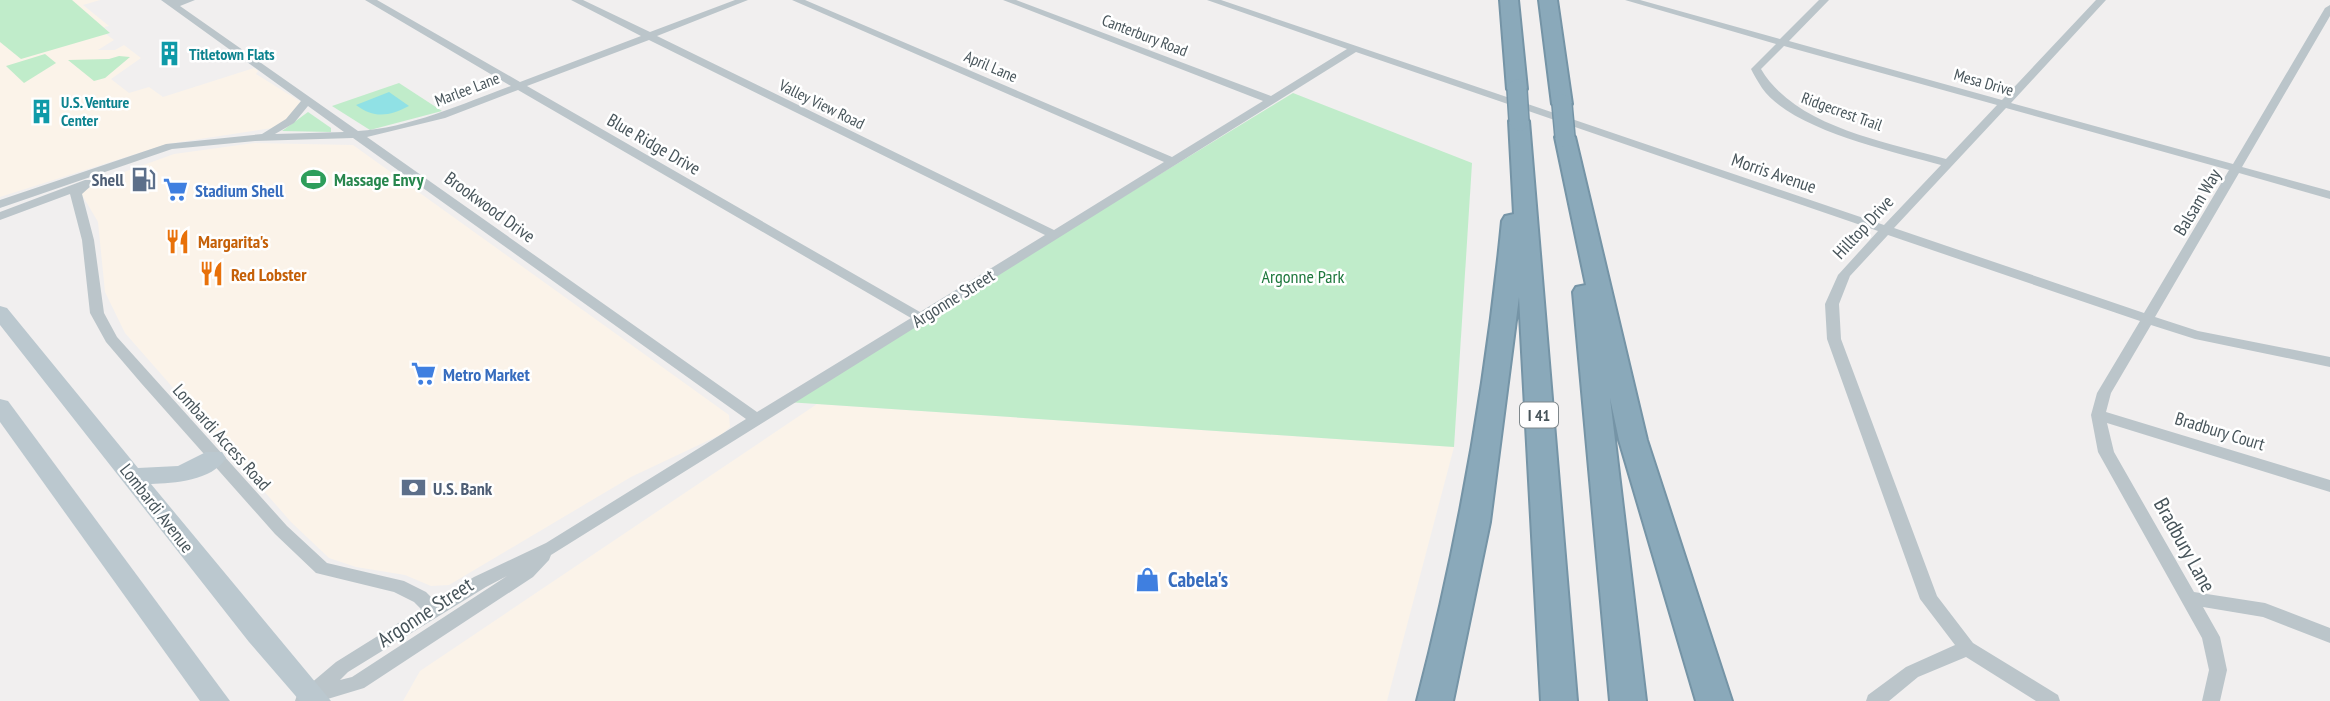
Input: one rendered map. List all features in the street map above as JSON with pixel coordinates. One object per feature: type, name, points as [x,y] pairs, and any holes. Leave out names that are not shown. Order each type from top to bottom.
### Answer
[{"type":"highway","name":"I 41","points":[[1509,0],[1559,701]]},
{"type":"highway","points":[[1548,0],[1565,137],[1574,186],[1633,440],[1714,701]]},
{"type":"highway","points":[[1435,701],[1475,529],[1492,428],[1508,281],[1519,125]]},
{"type":"highway","points":[[1574,186],[1628,701]]},
{"type":"main road","name":"Lombardi Avenue","points":[[0,312],[311,699]]},
{"type":"main road","points":[[0,405],[216,701]]},
{"type":"main road","points":[[157,510],[166,491],[182,474],[214,458]]},
{"type":"main road","points":[[132,477],[182,474]]},
{"type":"street","points":[[170,2],[190,0]]},
{"type":"street","name":"Blue Ridge Drive","points":[[370,0],[921,318]]},
{"type":"street","name":"Valley View Road","points":[[576,0],[1055,235]]},
{"type":"street","name":"Marlee Lane","points":[[0,204],[146,153],[188,145],[255,138],[356,135],[402,128],[743,0]]},
{"type":"street","name":"April Lane","points":[[797,0],[1172,162]]},
{"type":"street","name":"Canterbury Road","points":[[1008,0],[1272,100]]},
{"type":"street","name":"Morris Avenue","points":[[1212,0],[2148,319],[2249,348],[2330,362]]},
{"type":"street","name":"Mesa Drive","points":[[1630,0],[2330,195]]},
{"type":"street","name":"Ridgecrest Trail","points":[[1824,0],[1756,69],[1758,78],[1793,112],[1948,163]]},
{"type":"street","name":"Hilltop Drive","points":[[2051,701],[1967,648],[1929,599],[1834,339],[1831,315],[1836,290],[1844,275],[2101,0]]},
{"type":"street","name":"Brookwood Drive","points":[[170,2],[758,420]]},
{"type":"street","name":"Balsam Way","points":[[2098,415],[2104,393],[2238,169],[2330,8]]},
{"type":"street","name":"Argonne Street","points":[[311,699],[342,667],[480,582],[552,547],[1354,49]]},
{"type":"street","points":[[255,138],[285,124],[308,99]]},
{"type":"street","name":"Marlee Lane","points":[[0,216],[188,145]]},
{"type":"street","points":[[38,202],[61,201],[76,205],[76,193],[89,182]]},
{"type":"street","name":"Lombardi Access Road","points":[[76,205],[86,231],[95,305],[102,323],[120,350],[214,458],[298,548],[322,568],[398,586],[421,597],[434,611]]},
{"type":"street","name":"Bradbury Court","points":[[2098,415],[2330,486]]},
{"type":"street","name":"Bradbury Lane","points":[[2098,415],[2106,452],[2211,636],[2218,670],[2211,701]]},
{"type":"street","name":"Argonne Street","points":[[311,699],[357,683],[527,572],[552,547]]},
{"type":"street","points":[[2189,597],[2265,610],[2330,636]]},
{"type":"street","points":[[1875,701],[1912,672],[1967,648]]},
{"type":"shaded area","points":[[0,0],[100,0],[83,5],[109,26],[104,27],[110,33],[106,34],[114,40],[98,50],[115,50],[124,45],[141,58],[111,79],[129,93],[149,87],[163,97],[254,68],[258,71],[256,74],[301,102],[288,120],[272,128],[167,144],[0,197]]},
{"type":"shaded area","points":[[254,143],[353,145],[729,415],[730,427],[722,434],[631,477],[449,585],[431,586],[405,575],[356,567],[329,558],[291,522],[125,333],[105,292],[98,222],[81,193],[102,180],[174,154]]},
{"type":"shaded area","points":[[817,404],[1454,447],[1387,701],[403,701],[420,671]]},
{"type":"green space","points":[[0,0],[72,0],[110,33],[21,59],[0,42]]},
{"type":"green space","points":[[45,54],[56,63],[24,83],[6,66]]},
{"type":"green space","points":[[130,57],[105,78],[94,81],[68,60],[109,59]]},
{"type":"green space","points":[[399,83],[442,111],[370,130],[332,106]]},
{"type":"green space","name":"Argonne Park","points":[[1293,93],[1472,163],[1454,447],[787,402]]},
{"type":"green space","points":[[308,112],[331,128],[331,132],[282,131]]},
{"type":"water","points":[[389,92],[409,106],[395,112],[376,114],[356,105]]},
{"type":"place","name":"Titletown Flats","points":[[169,54]]},
{"type":"place","name":"U.S. Venture Center","points":[[41,111]]},
{"type":"place","name":"Shell","points":[[144,179]]},
{"type":"place","name":"Massage Envy","points":[[314,179]]},
{"type":"place","name":"Stadium Shell","points":[[175,190]]},
{"type":"place","name":"Margarita's","points":[[178,241]]},
{"type":"place","name":"Red Lobster","points":[[211,274]]},
{"type":"place","name":"Metro Market","points":[[423,374]]},
{"type":"place","name":"U.S. Bank","points":[[413,488]]},
{"type":"place","name":"Cabela's","points":[[1148,579]]}]
